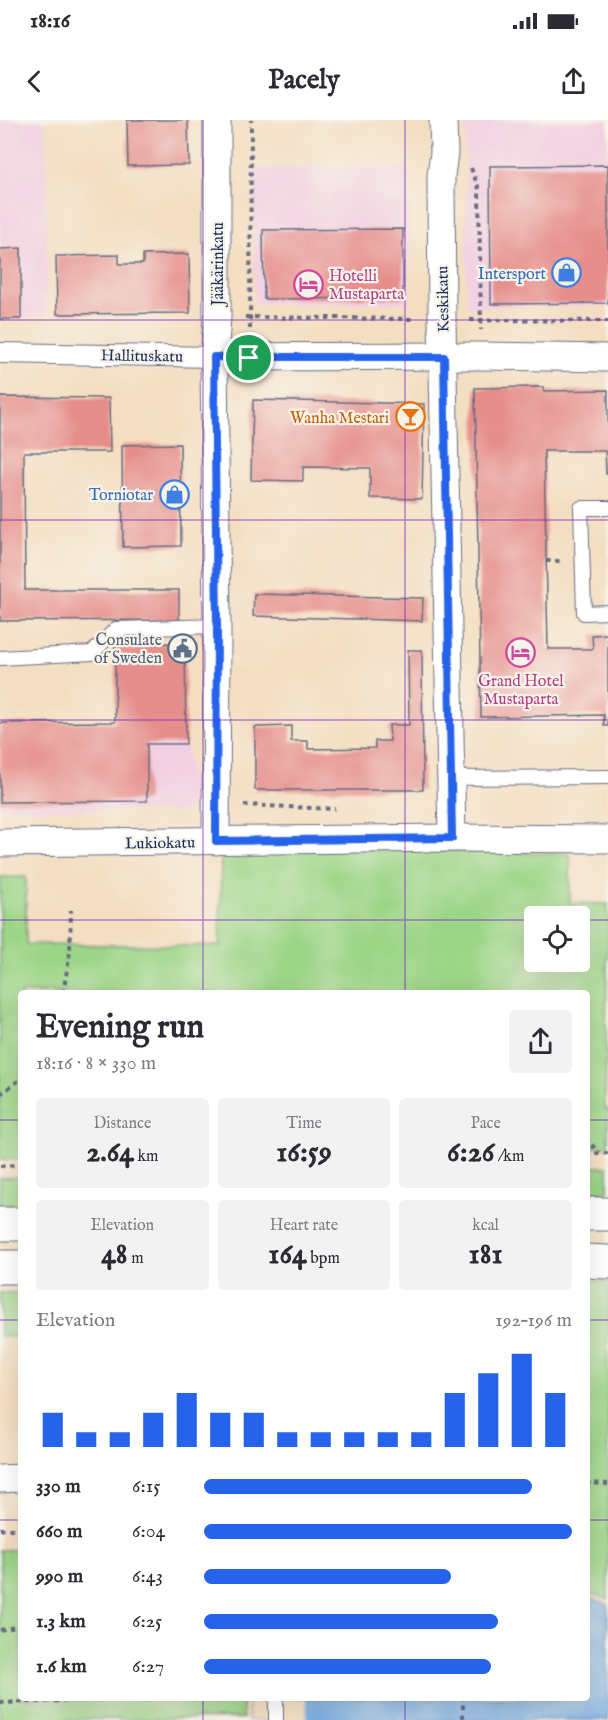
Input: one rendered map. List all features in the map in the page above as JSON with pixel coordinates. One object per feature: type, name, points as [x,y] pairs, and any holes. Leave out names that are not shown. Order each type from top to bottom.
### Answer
[{"type":"highway","points":[[590,1214],[608,1214]]},
{"type":"highway","points":[[0,1224],[18,1224]]},
{"type":"highway","points":[[590,1261],[608,1262]]},
{"type":"highway","points":[[0,1267],[18,1267]]},
{"type":"street","name":"Jääkärinkatu","points":[[216,841],[217,626],[214,357],[217,317],[217,120]]},
{"type":"street","name":"Keskikatu","points":[[443,120],[444,153],[441,176],[452,838]]},
{"type":"street","name":"Hallituskatu","points":[[0,353],[249,358],[608,358]]},
{"type":"street","name":"Lukiokatu","points":[[0,843],[452,838],[608,839]]},
{"type":"street","points":[[0,1479],[18,1478]]},
{"type":"lane","points":[[608,508],[581,508],[584,613],[608,612]]},
{"type":"lane","points":[[0,658],[92,653],[116,629],[217,626]]},
{"type":"lane","points":[[450,778],[608,777]]},
{"type":"lane","points":[[276,1701],[276,1720]]},
{"type":"path","points":[[249,358],[251,120]]},
{"type":"path","points":[[64,990],[70,952],[71,910]]},
{"type":"path","points":[[0,1094],[18,1081]]},
{"type":"path","points":[[590,1143],[599,1154]]},
{"type":"path","points":[[590,1154],[608,1153]]},
{"type":"path","points":[[0,1166],[18,1165]]},
{"type":"path","points":[[590,1483],[608,1484]]},
{"type":"path","points":[[0,1529],[18,1529]]},
{"type":"path","points":[[0,1630],[18,1627]]},
{"type":"path","points":[[0,1703],[60,1701]]},
{"type":"path","points":[[462,1718],[463,1701]]},
{"type":"shaded area","points":[[0,120],[46,120],[47,314],[21,319],[0,319]]},
{"type":"shaded area","points":[[465,120],[608,120],[608,306],[467,307]]},
{"type":"shaded area","points":[[254,168],[408,168],[409,303],[254,304]]},
{"type":"shaded area","points":[[0,723],[186,744],[195,798],[185,812],[0,808]]},
{"type":"green space","points":[[221,845],[570,854],[570,903],[608,904],[605,1109],[608,1109],[608,1146],[590,1147],[590,990],[18,990],[18,1159],[0,1159],[0,877],[26,877],[26,944],[220,946]]},
{"type":"green space","points":[[590,1167],[608,1167],[608,1192],[590,1193]]},
{"type":"green space","points":[[18,1177],[18,1206],[0,1207],[0,1178]]},
{"type":"green space","points":[[590,1281],[608,1281],[608,1599],[590,1593]]},
{"type":"green space","points":[[0,1293],[18,1293],[18,1337],[0,1336]]},
{"type":"green space","points":[[0,1550],[18,1550],[18,1701],[243,1701],[243,1718],[0,1720]]},
{"type":"water","points":[[590,1598],[608,1604],[608,1720],[249,1720],[248,1701],[590,1701]]},
{"type":"pier","points":[[248,1701],[306,1701],[307,1720],[249,1720]]},
{"type":"building","points":[[127,120],[188,120],[189,165],[128,166]]},
{"type":"building","points":[[608,165],[608,303],[491,304],[490,166]]},
{"type":"building","points":[[403,229],[403,298],[264,299],[263,230]]},
{"type":"building","points":[[21,248],[21,319],[0,319],[0,249]]},
{"type":"building","points":[[189,254],[190,313],[57,314],[56,256],[119,255],[119,264],[143,264],[143,255]]},
{"type":"building","points":[[543,387],[544,391],[608,390],[608,474],[606,474],[605,451],[544,451],[548,649],[593,649],[592,635],[608,634],[608,726],[604,726],[604,715],[481,717],[475,388]]},
{"type":"building","points":[[0,397],[109,398],[110,452],[24,452],[25,590],[179,590],[179,620],[0,621]]},
{"type":"building","points":[[253,400],[424,404],[422,499],[370,498],[370,468],[303,467],[303,481],[251,480]]},
{"type":"building","points":[[180,444],[181,546],[123,547],[122,445]]},
{"type":"building","points":[[254,594],[423,598],[422,621],[253,616]]},
{"type":"building","points":[[185,643],[186,744],[147,744],[147,801],[0,802],[0,723],[115,722],[115,644]]},
{"type":"building","points":[[408,650],[422,650],[423,790],[255,790],[255,727],[291,726],[291,741],[308,741],[308,749],[375,748],[375,741],[390,741],[389,725],[409,725]]},
{"type":"place","name":"Intersport","points":[[567,273]]},
{"type":"place","name":"Hotelli Mustaparta","points":[[308,284]]},
{"type":"place","name":"Wanha Mestari","points":[[410,417]]},
{"type":"place","name":"Torniotar","points":[[174,494]]},
{"type":"place","name":"Consulate of Sweden","points":[[183,648]]},
{"type":"place","name":"Grand Hotel Mustaparta","points":[[521,652]]},
{"type":"route","points":[[214,357],[249,358],[444,357],[452,838],[216,841],[217,626],[214,357]]}]
